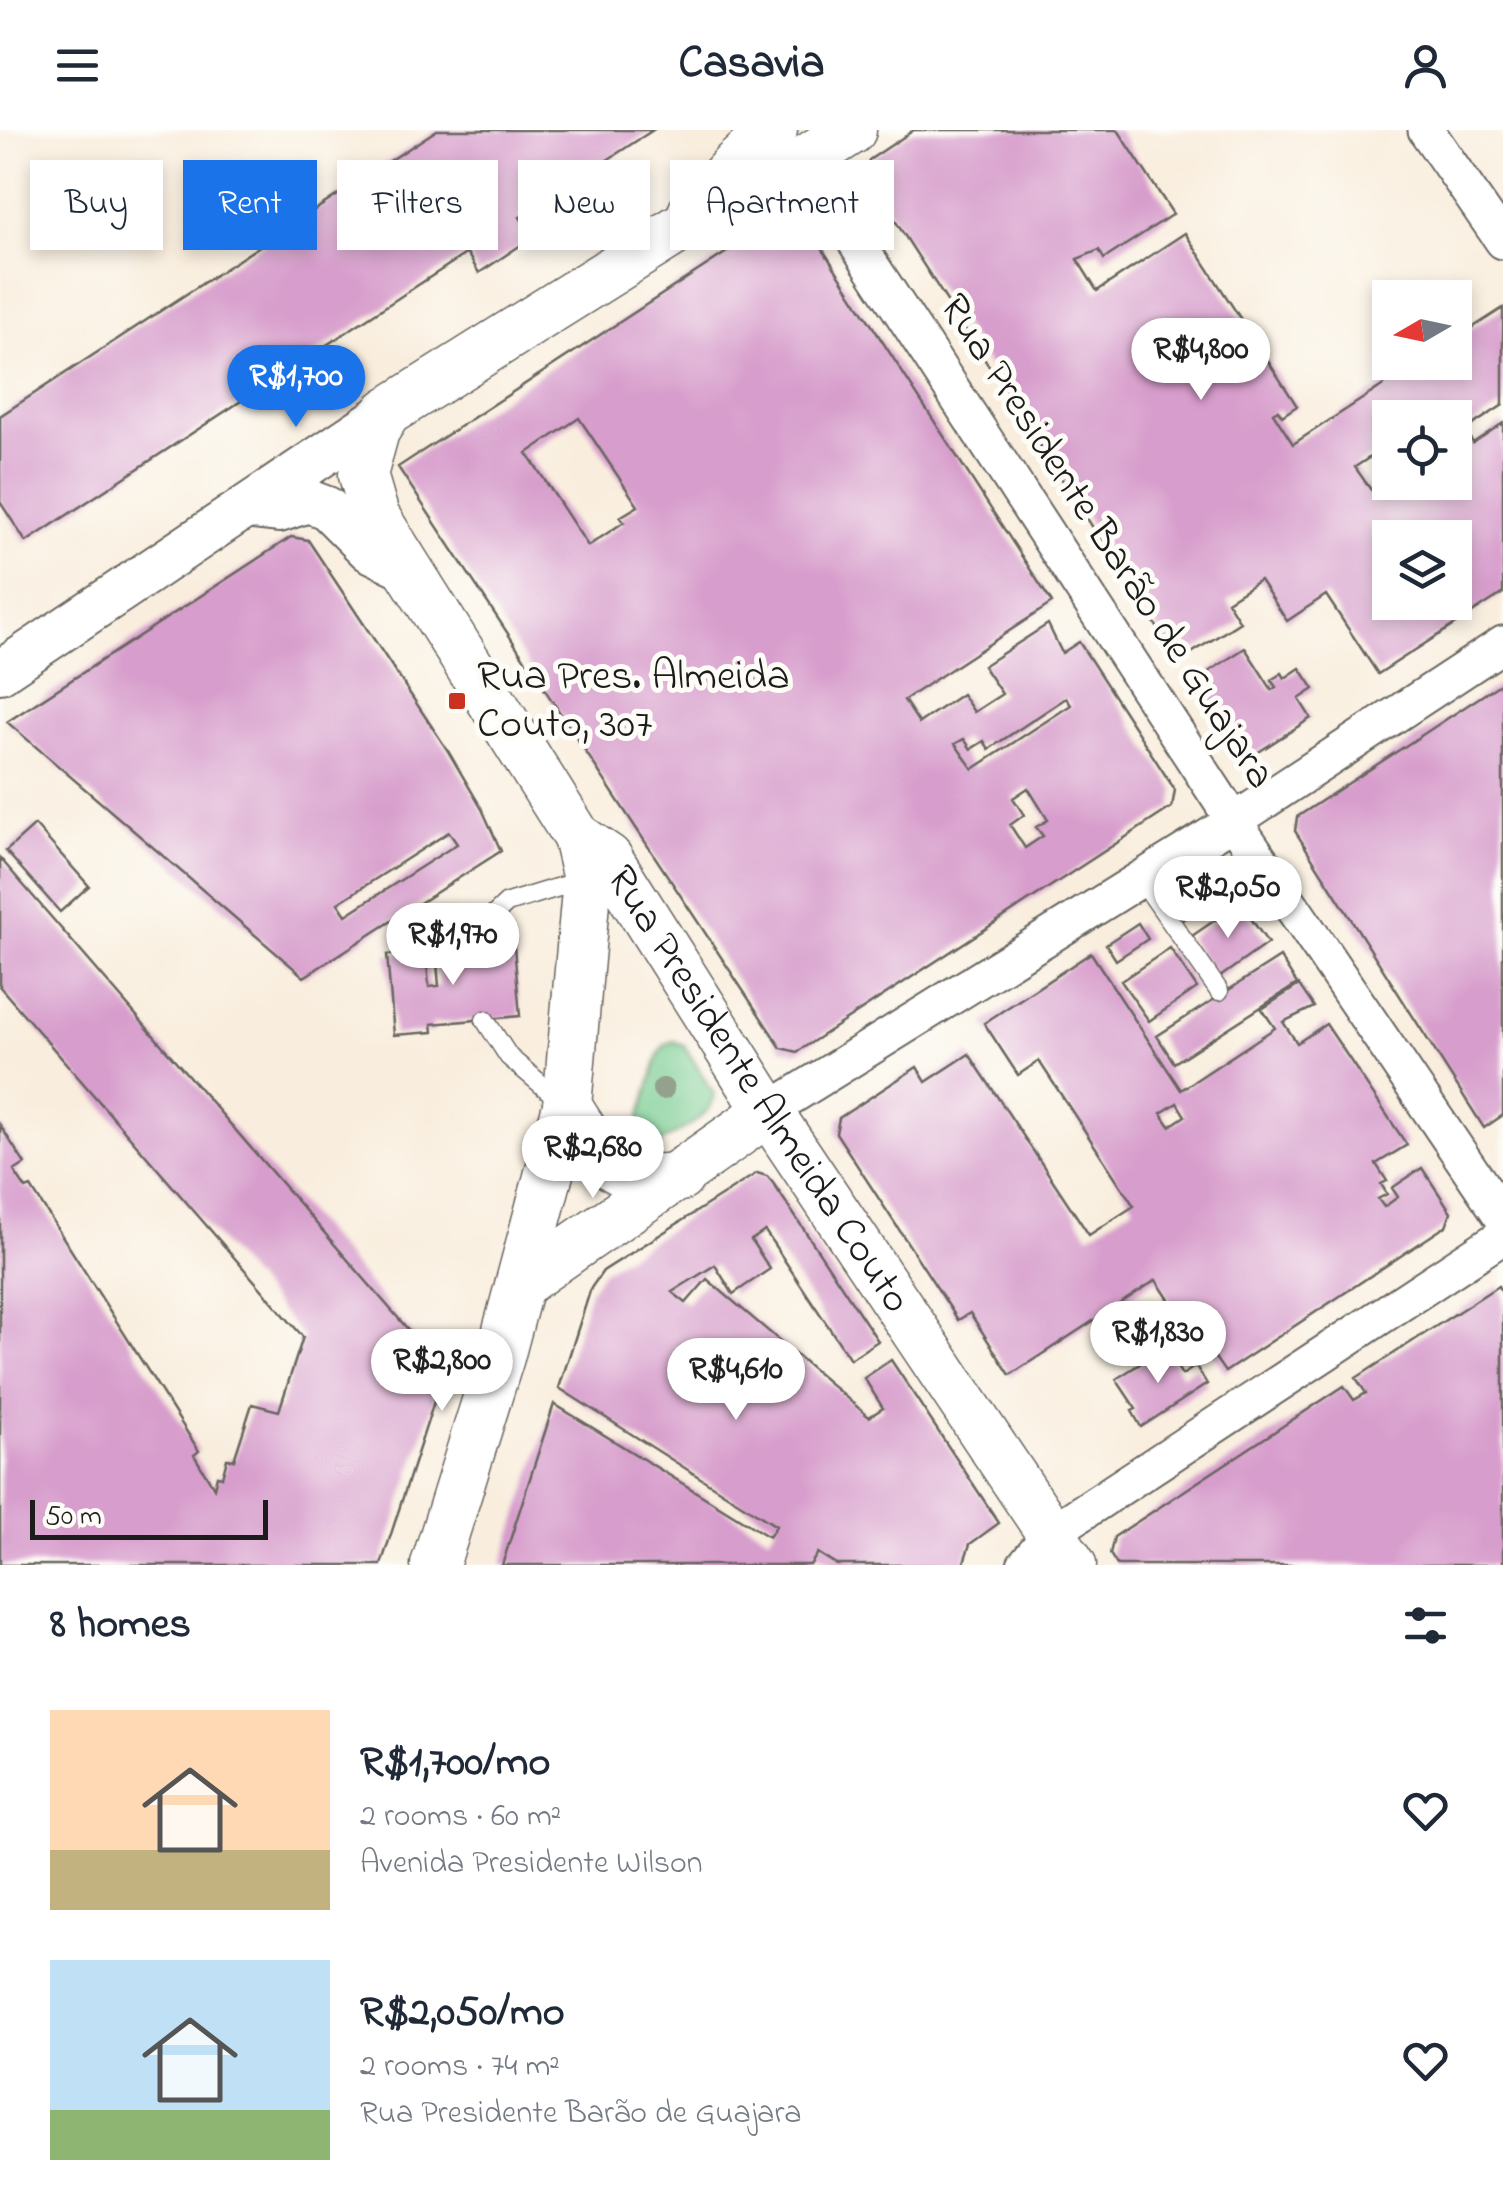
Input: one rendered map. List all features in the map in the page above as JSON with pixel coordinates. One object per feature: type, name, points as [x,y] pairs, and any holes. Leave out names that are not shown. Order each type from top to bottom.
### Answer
[{"type":"main road","points":[[386,412],[680,228],[729,208],[788,146],[852,130]]},
{"type":"main road","name":"Rua Presidente Almeida Couto","points":[[386,412],[375,432],[363,475],[375,516],[582,858],[608,858],[1049,1554]]},
{"type":"main road","points":[[435,1565],[521,1284],[568,1106],[582,858]]},
{"type":"main road","points":[[568,1106],[611,1167],[646,1180],[680,1177]]},
{"type":"main road","points":[[521,1284],[680,1177],[768,1111]]},
{"type":"street","points":[[1426,130],[1503,242]]},
{"type":"street","name":"Rua Presidente Barão de Guajara","points":[[788,146],[1234,821],[1503,1218]]},
{"type":"street","points":[[0,672],[386,412]]},
{"type":"street","name":"Rua Presidente Almeida Couto","points":[[247,508],[279,511],[308,501],[328,508],[369,550],[406,568]]},
{"type":"street","points":[[768,1111],[1234,821],[1503,644]]},
{"type":"street","points":[[1049,1554],[1503,1236]]},
{"type":"lane","points":[[476,949],[489,920],[507,903],[582,858]]},
{"type":"lane","points":[[1140,879],[1219,991]]},
{"type":"lane","points":[[485,1020],[509,1057],[568,1106]]},
{"type":"green space","points":[[673,1041],[684,1045],[714,1094],[708,1110],[692,1124],[656,1145],[647,1146],[638,1139],[638,1124],[659,1054]]},
{"type":"building","points":[[437,130],[653,130],[607,160],[518,160],[518,247],[479,273],[467,253],[26,542],[0,502],[0,416],[254,250],[317,250],[317,209],[337,195],[337,250],[498,250],[498,160],[391,160]]},
{"type":"building","points":[[914,130],[1118,130],[1173,214],[1104,259],[1099,250],[1077,259],[1097,291],[1185,233],[1297,406],[1282,416],[1278,410],[1273,413],[1293,444],[1391,380],[1472,380],[1472,328],[1503,308],[1503,405],[1472,425],[1472,400],[1372,400],[1372,456],[1355,467],[1372,489],[1372,500],[1472,500],[1472,441],[1503,423],[1503,593],[1472,613],[1472,520],[1372,520],[1372,620],[1461,620],[1378,674],[1326,595],[1287,621],[1260,580],[1227,601],[1240,622],[1179,661],[894,219],[894,160],[869,160]]},
{"type":"building","points":[[730,250],[823,250],[1052,603],[904,700],[919,723],[962,694],[974,712],[1002,694],[983,666],[1048,624],[1062,653],[1079,642],[1175,790],[1172,807],[797,1052],[781,1048],[398,467]],"holes":[[[579,418],[638,506],[620,517],[624,522],[588,546],[527,453]],[[1066,698],[1071,705],[973,769],[955,744],[964,739],[971,749],[984,741],[989,749]],[[1028,788],[1048,820],[1036,827],[1043,836],[1025,848],[1010,825],[1024,815],[1013,798]]]},
{"type":"building","points":[[291,537],[308,540],[448,751],[501,851],[304,977],[7,722]],"holes":[[[449,832],[457,844],[346,915],[338,903]]]},
{"type":"building","points":[[1245,648],[1272,690],[1276,687],[1271,680],[1282,673],[1285,678],[1300,668],[1314,689],[1299,699],[1311,718],[1257,753],[1238,752],[1193,682]]},
{"type":"building","points":[[1503,682],[1503,1115],[1484,1128],[1295,831],[1297,817]]},
{"type":"building","points":[[35,825],[89,886],[60,912],[6,851]]},
{"type":"building","points":[[0,858],[444,1371],[381,1565],[0,1565],[0,1125],[25,1164],[14,1171],[26,1189],[31,1187],[199,1451],[194,1455],[214,1488],[227,1459],[234,1460],[252,1404],[279,1411],[303,1337],[0,987]]},
{"type":"building","points":[[1204,877],[1217,897],[1179,922],[1167,903]]},
{"type":"building","points":[[1240,903],[1268,943],[1217,979],[1189,938]]},
{"type":"building","points":[[1138,923],[1148,939],[1116,960],[1106,944]]},
{"type":"building","points":[[514,946],[520,1016],[432,1024],[433,1032],[394,1035],[387,955],[426,952],[429,987],[439,986],[436,952]]},
{"type":"building","points":[[1170,948],[1197,988],[1149,1021],[1121,981]]},
{"type":"building","points":[[1091,953],[1181,1090],[1275,1028],[1262,1009],[1299,985],[1314,1007],[1283,1022],[1297,1043],[1326,1024],[1407,1145],[1376,1164],[1387,1181],[1381,1184],[1387,1194],[1378,1199],[1384,1207],[1398,1197],[1392,1188],[1422,1168],[1451,1212],[1446,1226],[1225,1372],[1204,1342],[1199,1345],[1156,1280],[1010,1375],[970,1313],[958,1320],[836,1133],[839,1118],[917,1067],[926,1082],[969,1054],[1089,1235],[1134,1206],[1039,1061],[1018,1075],[984,1023]],"holes":[[[1177,1103],[1185,1116],[1170,1126],[1161,1113]]]},
{"type":"building","points":[[1280,957],[1297,984],[1174,1063],[1157,1036]]},
{"type":"building","points":[[757,1173],[773,1183],[878,1341],[850,1359],[765,1231],[751,1240],[770,1269],[733,1294],[715,1265],[672,1292],[686,1303],[707,1279],[869,1417],[883,1408],[864,1378],[891,1360],[999,1523],[970,1544],[963,1565],[837,1565],[818,1553],[810,1565],[502,1565],[554,1404],[769,1537],[776,1526],[559,1388],[591,1288],[603,1271]]},
{"type":"building","points":[[1498,1286],[1503,1294],[1503,1565],[1117,1565],[1110,1554],[1114,1537],[1344,1386],[1354,1400],[1366,1393],[1356,1378]]},
{"type":"building","points":[[1165,1348],[1182,1375],[1196,1366],[1207,1384],[1141,1427],[1132,1411],[1136,1409],[1116,1379]]},
{"type":"place","name":"Rua Pres. Almeida Couto, 307","points":[[457,701]]}]
